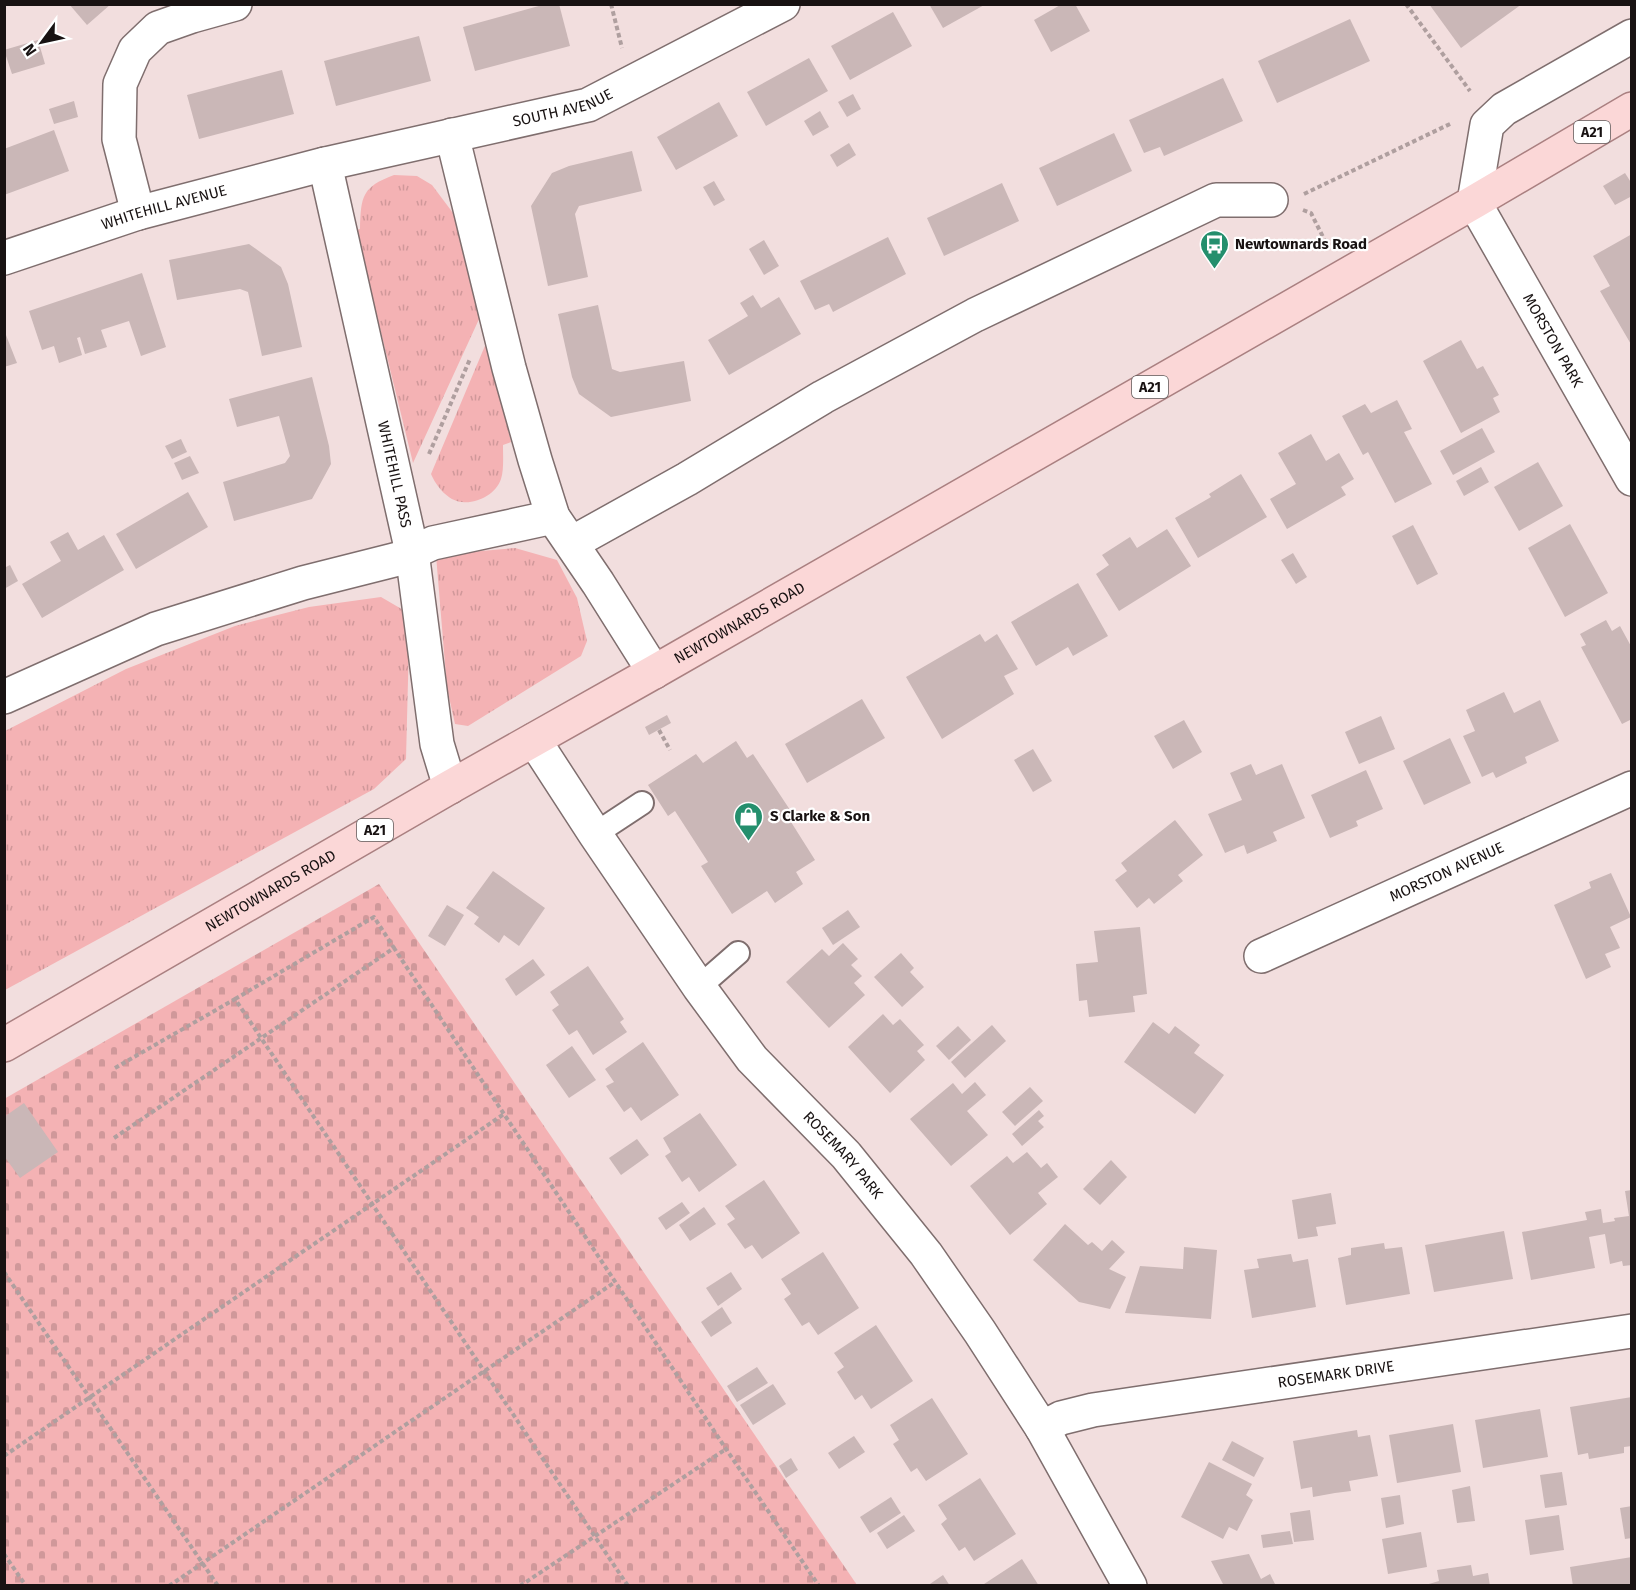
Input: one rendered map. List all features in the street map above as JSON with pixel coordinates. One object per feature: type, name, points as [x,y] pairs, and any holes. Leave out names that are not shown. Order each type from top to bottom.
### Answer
[{"type":"main road","name":"NEWTOWNARDS ROAD","points":[[4,1045],[450,787],[1474,202],[1632,109]]},
{"type":"street","points":[[138,213],[119,139],[120,84],[135,50],[158,28],[235,4]]},
{"type":"street","name":"SOUTH AVENUE","points":[[325,165],[588,105],[783,4]]},
{"type":"street","points":[[1474,202],[1487,125],[1504,109],[1632,36]]},
{"type":"street","points":[[452,135],[509,368],[554,517],[654,672]]},
{"type":"street","name":"WHITEHILL AVENUE","points":[[4,258],[138,213],[325,165]]},
{"type":"street","name":"WHITEHILL PASS","points":[[325,165],[400,492],[412,552],[437,744],[450,787]]},
{"type":"street","points":[[572,543],[687,479],[823,397],[975,315],[1216,200],[1271,200]]},
{"type":"street","name":"MORSTON PARK","points":[[1474,202],[1632,479]]},
{"type":"street","points":[[4,698],[156,629],[303,584],[398,559],[434,543],[554,517]]},
{"type":"street","name":"ROSEMARY PARK","points":[[534,740],[699,987],[752,1059],[846,1155],[926,1254],[1042,1428],[1130,1586]]},
{"type":"street","name":"MORSTON AVENUE","points":[[1261,956],[1632,788]]},
{"type":"street","name":"ROSEMARK DRIVE","points":[[1042,1428],[1062,1418],[1093,1410],[1632,1331]]},
{"type":"lane","points":[[595,834],[642,803]]},
{"type":"lane","points":[[699,987],[738,953]]},
{"type":"path","points":[[1271,200],[1306,194],[1453,123],[1487,125],[1479,103],[1406,4]]},
{"type":"path","points":[[1271,200],[1311,213],[1342,277]]},
{"type":"path","points":[[400,492],[421,472],[471,356]]},
{"type":"path","points":[[659,730],[670,750]]},
{"type":"path","points":[[115,1068],[374,917],[819,1586]]},
{"type":"path","points":[[114,1138],[394,948]]},
{"type":"path","points":[[235,999],[628,1586]]},
{"type":"path","points":[[4,1456],[504,1114]]},
{"type":"path","points":[[4,1272],[218,1586]]},
{"type":"path","points":[[170,1586],[615,1282]]},
{"type":"path","points":[[520,1586],[726,1449]]},
{"type":"path","points":[[4,1554],[26,1586]]},
{"type":"green space","points":[[394,175],[417,176],[432,185],[456,217],[480,317],[413,463],[356,230],[360,229],[361,208],[365,194],[375,184]]},
{"type":"green space","points":[[487,341],[511,442],[503,445],[502,475],[495,489],[480,500],[462,502],[452,499],[443,492],[431,474]]},
{"type":"green space","points":[[515,548],[557,560],[577,598],[587,641],[581,656],[468,726],[455,724],[447,688],[436,555]]},
{"type":"green space","points":[[381,597],[405,611],[409,641],[406,759],[374,789],[5,990],[5,731],[126,669],[235,626],[309,607]]},
{"type":"green space","points":[[379,884],[857,1585],[5,1585],[4,1099]]},
{"type":"building","points":[[69,4],[111,4],[87,25]]},
{"type":"building","points":[[546,4],[559,4],[570,46],[475,71],[463,27]]},
{"type":"building","points":[[929,4],[986,4],[943,28]]},
{"type":"building","points":[[1062,4],[1075,4],[1090,31],[1051,52],[1034,20]]},
{"type":"building","points":[[1429,4],[1522,4],[1461,48]]},
{"type":"building","points":[[893,12],[912,46],[850,80],[831,46]]},
{"type":"building","points":[[1350,19],[1370,61],[1277,103],[1258,61]]},
{"type":"building","points":[[419,36],[431,81],[336,106],[324,61]]},
{"type":"building","points":[[38,40],[45,64],[12,74],[4,50]]},
{"type":"building","points":[[809,58],[828,91],[766,126],[747,92]]},
{"type":"building","points":[[282,70],[294,114],[199,139],[187,95]]},
{"type":"building","points":[[1223,78],[1243,121],[1164,156],[1160,147],[1144,153],[1129,120]]},
{"type":"building","points":[[853,94],[861,109],[847,117],[838,102]]},
{"type":"building","points":[[74,101],[78,117],[54,124],[49,109]]},
{"type":"building","points":[[719,102],[738,136],[676,170],[657,137]]},
{"type":"building","points":[[820,111],[829,127],[813,136],[804,121]]},
{"type":"building","points":[[54,130],[69,171],[4,195],[4,149]]},
{"type":"building","points":[[1114,133],[1132,171],[1057,206],[1039,168]]},
{"type":"building","points":[[849,143],[856,155],[837,167],[830,155]]},
{"type":"building","points":[[632,151],[642,191],[579,206],[575,214],[588,277],[548,286],[531,206],[552,173],[569,166]]},
{"type":"building","points":[[1625,173],[1632,184],[1632,196],[1615,205],[1603,186]]},
{"type":"building","points":[[714,181],[725,200],[714,206],[703,187]]},
{"type":"building","points":[[1002,183],[1019,221],[944,256],[927,218]]},
{"type":"building","points":[[1632,234],[1632,346],[1600,291],[1610,286],[1593,256]]},
{"type":"building","points":[[888,237],[906,274],[833,312],[829,304],[815,310],[800,281]]},
{"type":"building","points":[[764,240],[779,266],[764,275],[749,249]]},
{"type":"building","points":[[249,244],[281,267],[288,284],[302,347],[262,356],[248,292],[240,289],[177,300],[169,260]]},
{"type":"building","points":[[142,273],[166,347],[141,356],[129,321],[101,330],[107,347],[85,354],[80,337],[77,338],[82,355],[59,363],[54,346],[42,350],[29,311]]},
{"type":"building","points":[[753,295],[761,308],[779,297],[801,334],[729,375],[708,340],[748,316],[740,303]]},
{"type":"building","points":[[598,305],[612,369],[620,372],[684,361],[691,401],[611,417],[579,394],[572,377],[558,314]]},
{"type":"building","points":[[4,330],[17,363],[4,367]]},
{"type":"building","points":[[1461,340],[1477,369],[1483,366],[1499,395],[1493,398],[1500,412],[1461,433],[1423,361]]},
{"type":"building","points":[[312,377],[329,446],[331,464],[312,499],[234,521],[223,482],[285,463],[290,456],[279,416],[237,427],[229,399]]},
{"type":"building","points":[[1397,400],[1412,429],[1404,432],[1432,484],[1395,503],[1368,452],[1363,455],[1342,416],[1365,404],[1371,413]]},
{"type":"building","points":[[1482,428],[1495,452],[1453,475],[1440,451]]},
{"type":"building","points":[[1311,434],[1326,461],[1339,453],[1354,479],[1341,487],[1346,495],[1287,529],[1270,499],[1296,484],[1278,453]]},
{"type":"building","points":[[181,439],[187,452],[172,459],[165,446]]},
{"type":"building","points":[[190,456],[199,473],[182,480],[174,463]]},
{"type":"building","points":[[1538,462],[1563,506],[1519,531],[1494,487]]},
{"type":"building","points":[[1481,467],[1489,482],[1464,496],[1456,481]]},
{"type":"building","points":[[1241,474],[1267,517],[1198,558],[1175,518],[1211,497],[1209,494]]},
{"type":"building","points":[[188,492],[208,527],[136,569],[116,534]]},
{"type":"building","points":[[1570,524],[1608,593],[1565,617],[1528,548]]},
{"type":"building","points":[[1413,525],[1438,574],[1417,585],[1392,536]]},
{"type":"building","points":[[1167,529],[1191,566],[1119,611],[1096,574],[1109,565],[1102,555],[1130,537],[1137,548]]},
{"type":"building","points":[[68,532],[78,550],[104,535],[124,570],[42,618],[22,584],[61,561],[50,542]]},
{"type":"building","points":[[1293,553],[1307,577],[1296,584],[1281,560]]},
{"type":"building","points":[[10,565],[18,581],[4,589],[4,568]]},
{"type":"building","points":[[1078,583],[1108,636],[1073,656],[1068,647],[1036,666],[1011,622]]},
{"type":"building","points":[[1606,620],[1612,631],[1620,626],[1632,648],[1632,719],[1622,724],[1581,647],[1586,645],[1580,634]]},
{"type":"building","points":[[980,634],[985,642],[997,634],[1018,669],[1004,676],[1014,694],[942,739],[906,677]]},
{"type":"building","points":[[1504,692],[1514,713],[1540,700],[1559,741],[1525,757],[1527,763],[1496,778],[1493,772],[1482,777],[1463,736],[1475,731],[1466,710]]},
{"type":"building","points":[[862,699],[885,738],[807,783],[785,744]]},
{"type":"building","points":[[667,715],[671,723],[649,735],[645,727]]},
{"type":"building","points":[[1381,716],[1395,749],[1359,764],[1345,732]]},
{"type":"building","points":[[1184,720],[1202,752],[1173,769],[1154,736]]},
{"type":"building","points":[[1450,738],[1471,783],[1424,805],[1403,761]]},
{"type":"building","name":"S Clarke & Son","points":[[736,741],[747,758],[753,754],[796,819],[791,822],[815,860],[796,872],[803,884],[775,903],[767,891],[732,914],[701,866],[708,862],[675,811],[668,816],[648,785],[696,754],[703,763]]},
{"type":"building","points":[[1033,749],[1052,781],[1033,792],[1014,760]]},
{"type":"building","points":[[1251,764],[1256,775],[1282,764],[1305,818],[1273,832],[1277,841],[1247,854],[1244,845],[1225,853],[1208,814],[1242,800],[1230,773]]},
{"type":"building","points":[[1366,770],[1383,809],[1356,821],[1358,826],[1330,838],[1311,795]]},
{"type":"building","points":[[1175,820],[1203,855],[1178,875],[1183,881],[1154,904],[1149,898],[1137,908],[1115,880],[1127,871],[1121,863]]},
{"type":"building","points":[[493,871],[545,908],[519,946],[504,935],[499,943],[474,924],[479,917],[466,908]]},
{"type":"building","points":[[1611,873],[1631,917],[1610,927],[1620,948],[1605,954],[1611,967],[1586,979],[1554,905],[1591,888],[1589,882]]},
{"type":"building","points":[[447,905],[464,915],[445,946],[428,936]]},
{"type":"building","points":[[848,910],[860,927],[833,945],[822,928]]},
{"type":"building","points":[[1140,927],[1147,994],[1133,996],[1135,1012],[1089,1017],[1087,1000],[1079,1001],[1076,964],[1098,962],[1094,931]]},
{"type":"building","points":[[843,943],[858,959],[851,965],[862,976],[854,983],[865,995],[829,1028],[786,982],[822,949],[829,956]]},
{"type":"building","points":[[901,953],[914,968],[910,972],[924,987],[902,1007],[874,977]]},
{"type":"building","points":[[533,959],[545,975],[516,996],[505,979]]},
{"type":"building","points":[[588,966],[624,1019],[620,1022],[627,1032],[593,1055],[577,1030],[569,1035],[552,1010],[559,1005],[550,992]]},
{"type":"building","points":[[883,1014],[893,1025],[900,1019],[924,1045],[917,1051],[925,1060],[890,1093],[848,1047]]},
{"type":"building","points":[[1153,1022],[1169,1034],[1175,1026],[1200,1045],[1194,1053],[1224,1075],[1195,1114],[1124,1062]]},
{"type":"building","points":[[992,1025],[1006,1041],[965,1078],[951,1062]]},
{"type":"building","points":[[958,1026],[971,1040],[949,1060],[936,1046]]},
{"type":"building","points":[[643,1042],[679,1095],[641,1121],[631,1107],[624,1112],[606,1086],[614,1082],[605,1069]]},
{"type":"building","points":[[572,1046],[596,1080],[569,1098],[546,1065]]},
{"type":"building","points":[[975,1082],[986,1095],[967,1111],[988,1135],[951,1166],[910,1119],[953,1083],[962,1094]]},
{"type":"building","points":[[1030,1087],[1043,1101],[1015,1126],[1002,1112]]},
{"type":"building","points":[[24,1103],[58,1152],[20,1178],[4,1156],[4,1117]]},
{"type":"building","points":[[1039,1110],[1044,1116],[1038,1121],[1044,1127],[1022,1146],[1012,1134]]},
{"type":"building","points":[[700,1113],[737,1165],[699,1192],[689,1177],[682,1182],[665,1156],[671,1152],[663,1138]]},
{"type":"building","points":[[637,1139],[649,1155],[621,1175],[609,1158]]},
{"type":"building","points":[[1027,1152],[1041,1168],[1047,1163],[1058,1177],[1038,1193],[1047,1204],[1010,1235],[970,1186],[1007,1156],[1013,1163]]},
{"type":"building","points":[[1111,1160],[1127,1177],[1100,1205],[1083,1189]]},
{"type":"building","points":[[764,1180],[800,1233],[762,1259],[752,1245],[745,1249],[727,1224],[735,1219],[725,1206]]},
{"type":"building","points":[[1632,1190],[1632,1265],[1623,1266],[1622,1261],[1610,1264],[1605,1234],[1589,1237],[1595,1268],[1531,1280],[1522,1232],[1587,1220],[1585,1212],[1601,1209],[1603,1223],[1615,1221],[1614,1218],[1629,1216],[1625,1191]]},
{"type":"building","points":[[1331,1193],[1336,1224],[1316,1227],[1318,1236],[1298,1239],[1292,1200]]},
{"type":"building","points":[[682,1202],[690,1213],[666,1230],[658,1218]]},
{"type":"building","points":[[704,1207],[716,1224],[690,1241],[679,1225]]},
{"type":"building","points":[[1065,1224],[1088,1245],[1092,1242],[1102,1251],[1112,1240],[1125,1252],[1109,1269],[1126,1277],[1110,1309],[1079,1302],[1033,1260]]},
{"type":"building","points":[[1504,1231],[1513,1279],[1434,1292],[1425,1245]]},
{"type":"building","points":[[1384,1243],[1385,1249],[1402,1247],[1410,1294],[1346,1305],[1338,1258],[1351,1255],[1351,1248]]},
{"type":"building","points":[[1184,1247],[1217,1250],[1211,1319],[1125,1313],[1140,1266],[1183,1269]]},
{"type":"building","points":[[823,1252],[859,1308],[818,1335],[809,1322],[802,1326],[784,1299],[791,1294],[781,1279]]},
{"type":"building","points":[[1291,1254],[1293,1262],[1308,1259],[1316,1307],[1252,1318],[1244,1270],[1259,1268],[1257,1259]]},
{"type":"building","points":[[731,1272],[742,1289],[718,1306],[706,1288]]},
{"type":"building","points":[[722,1307],[732,1323],[711,1337],[701,1322]]},
{"type":"building","points":[[876,1325],[913,1381],[871,1409],[862,1395],[855,1400],[837,1372],[844,1367],[834,1353]]},
{"type":"building","points":[[757,1367],[768,1383],[737,1402],[727,1386]]},
{"type":"building","points":[[773,1384],[786,1404],[753,1425],[740,1405]]},
{"type":"building","points":[[1632,1397],[1632,1446],[1624,1447],[1624,1453],[1589,1459],[1588,1453],[1578,1455],[1570,1407]]},
{"type":"building","points":[[932,1398],[968,1454],[926,1481],[917,1468],[911,1472],[893,1444],[899,1440],[890,1425]]},
{"type":"building","points":[[1540,1409],[1548,1457],[1483,1468],[1475,1420]]},
{"type":"building","points":[[1453,1424],[1461,1472],[1397,1483],[1389,1435]]},
{"type":"building","points":[[1357,1430],[1358,1437],[1370,1435],[1378,1476],[1349,1481],[1351,1491],[1313,1497],[1312,1487],[1301,1489],[1293,1441]]},
{"type":"building","points":[[854,1436],[865,1452],[839,1469],[828,1453]]},
{"type":"building","points":[[1232,1441],[1264,1458],[1254,1477],[1222,1460]]},
{"type":"building","points":[[791,1458],[798,1470],[786,1478],[779,1466]]},
{"type":"building","points":[[1209,1462],[1252,1484],[1246,1495],[1253,1500],[1237,1531],[1229,1527],[1223,1539],[1181,1517]]},
{"type":"building","points":[[1562,1472],[1567,1505],[1545,1508],[1540,1475]]},
{"type":"building","points":[[980,1478],[1016,1534],[974,1561],[965,1547],[959,1551],[941,1524],[947,1519],[938,1505]]},
{"type":"building","points":[[1470,1486],[1475,1521],[1457,1523],[1452,1490]]},
{"type":"building","points":[[1400,1495],[1404,1524],[1386,1528],[1381,1498]]},
{"type":"building","points":[[891,1497],[901,1513],[870,1533],[860,1517]]},
{"type":"building","points":[[1632,1506],[1632,1538],[1625,1539],[1620,1508]]},
{"type":"building","points":[[1310,1510],[1314,1540],[1294,1542],[1290,1513]]},
{"type":"building","points":[[904,1515],[915,1531],[887,1549],[877,1533]]},
{"type":"building","points":[[1559,1515],[1564,1550],[1530,1555],[1525,1520]]},
{"type":"building","points":[[1290,1531],[1293,1544],[1263,1548],[1261,1535]]},
{"type":"building","points":[[1421,1532],[1427,1567],[1388,1574],[1382,1539]]},
{"type":"building","points":[[1249,1554],[1261,1579],[1270,1574],[1276,1586],[1219,1586],[1223,1584],[1211,1561]]},
{"type":"building","points":[[1632,1557],[1632,1586],[1573,1586],[1570,1567]]},
{"type":"building","points":[[1022,1559],[1039,1586],[981,1586]]},
{"type":"building","points":[[1471,1565],[1473,1576],[1488,1573],[1490,1586],[1422,1586],[1439,1581],[1437,1570]]},
{"type":"building","points":[[943,1575],[950,1586],[927,1586]]},
{"type":"place","name":"Newtownards Road","points":[[1214,270]]},
{"type":"place","name":"S Clarke & Son","points":[[749,842]]}]
